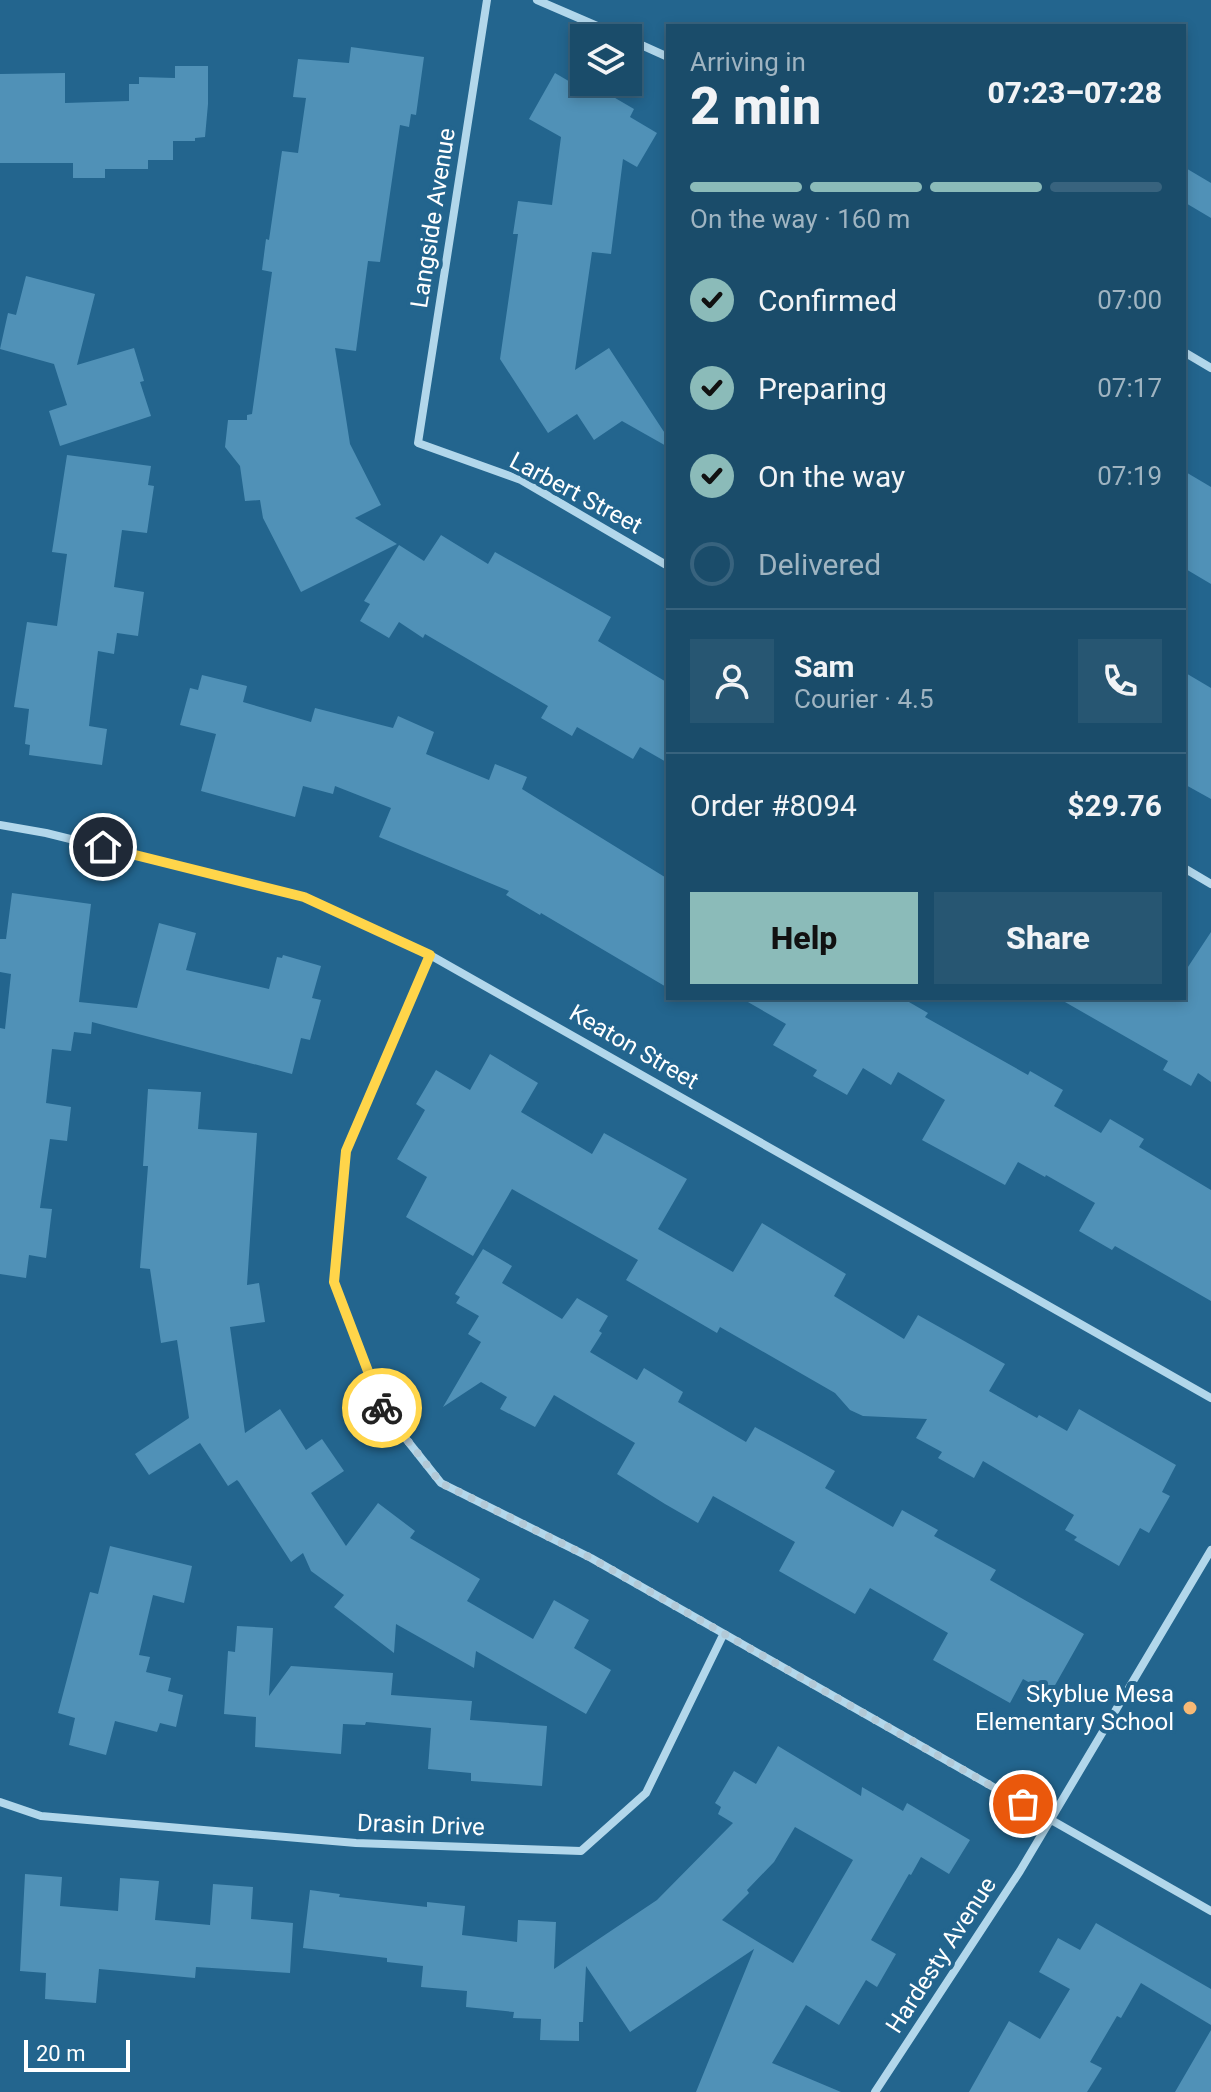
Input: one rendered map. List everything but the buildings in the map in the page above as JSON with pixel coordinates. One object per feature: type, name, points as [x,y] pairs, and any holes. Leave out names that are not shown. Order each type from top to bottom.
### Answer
[{"type":"street","name":"Langside Avenue","points":[[418,443],[487,0]]},
{"type":"street","points":[[537,0],[592,24]]},
{"type":"street","points":[[642,46],[666,56]]},
{"type":"street","points":[[1186,353],[1211,368]]},
{"type":"street","name":"Larbert Street","points":[[418,443],[521,480],[666,565]]},
{"type":"street","name":"Keaton Street","points":[[0,825],[304,897],[430,955],[1211,1398]]},
{"type":"street","points":[[1186,869],[1211,884]]},
{"type":"street","points":[[430,955],[346,1151],[334,1282],[383,1410],[441,1483],[591,1558],[1211,1911]]},
{"type":"street","name":"Hardesty Avenue","points":[[875,2092],[1020,1871],[1211,1550]]},
{"type":"street","name":"Drasin Drive","points":[[0,1802],[41,1816],[324,1840],[581,1851],[646,1793],[723,1635]]},
{"type":"way so far","points":[[382,1408],[441,1483],[591,1558],[1023,1804]]},
{"type":"place","name":"Skyblue Mesa Elementary School","points":[[1190,1708]]},
{"type":"route","points":[[103,847],[304,897],[430,955],[346,1151],[334,1282],[382,1408]]}]
